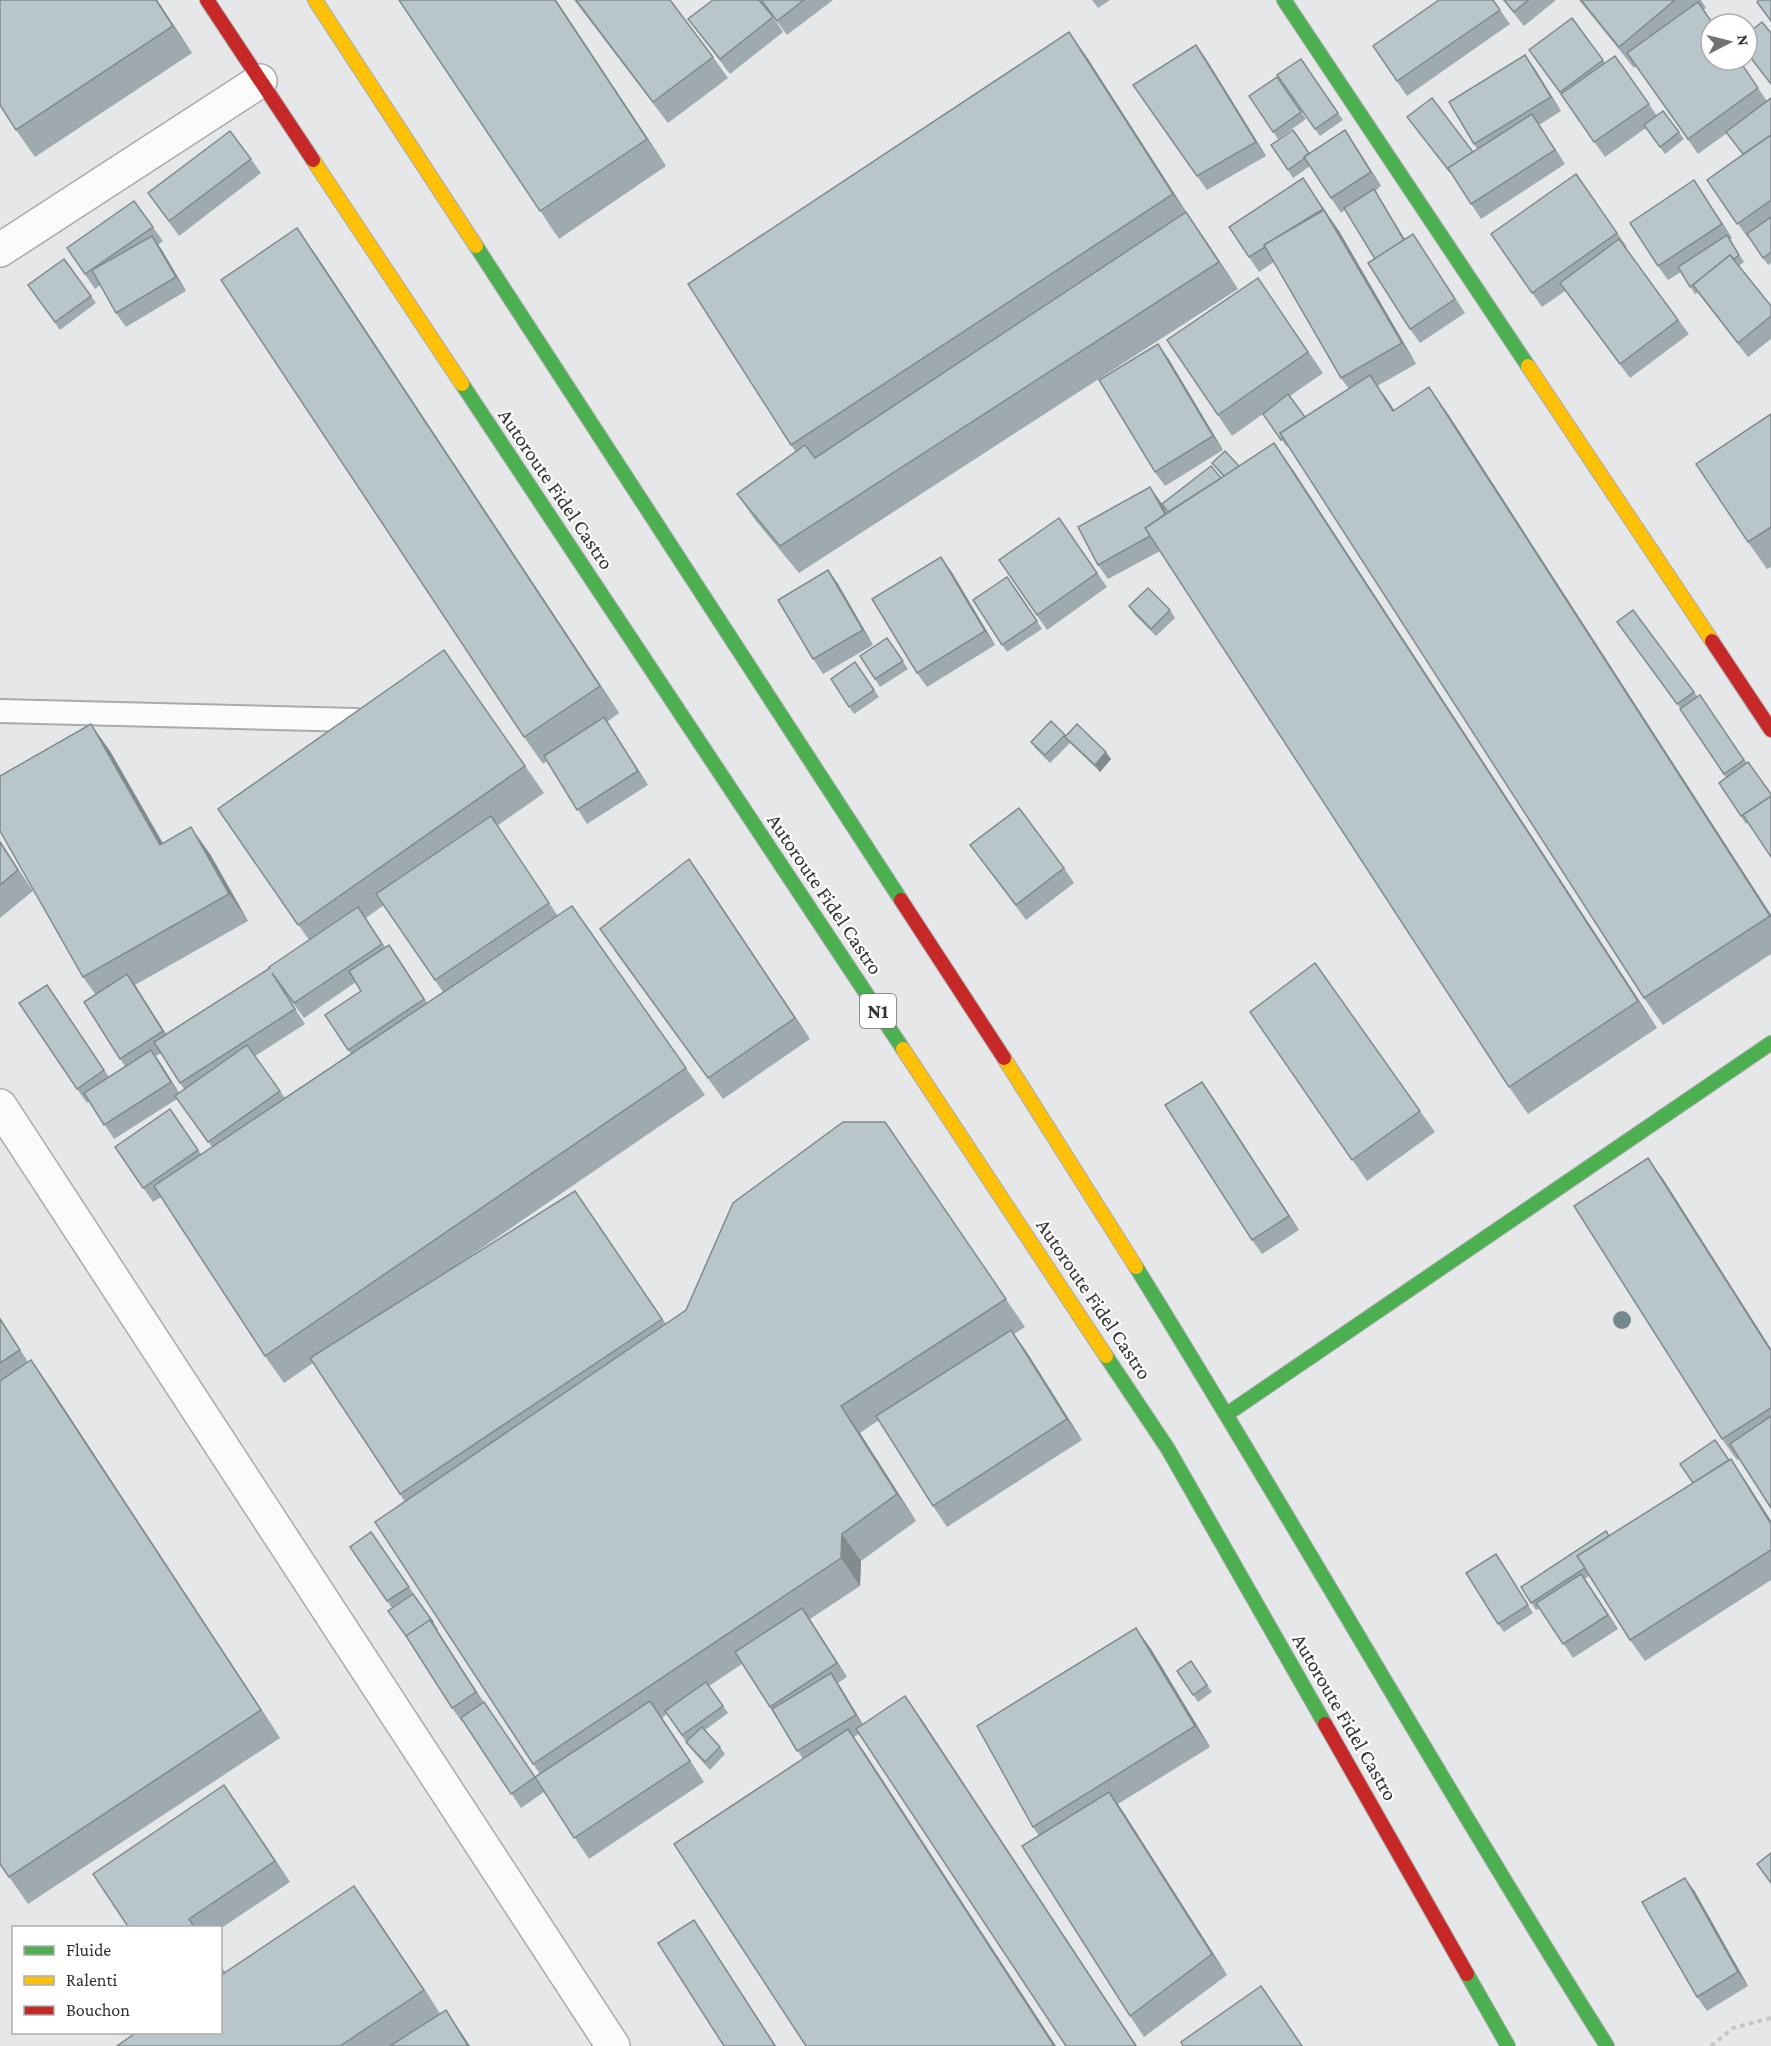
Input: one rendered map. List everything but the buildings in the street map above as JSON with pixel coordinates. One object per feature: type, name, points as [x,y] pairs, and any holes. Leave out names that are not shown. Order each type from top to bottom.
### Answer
[{"type":"main road","name":"Autoroute Fidel Castro","points":[[207,0],[1168,1449],[1508,2046]]},
{"type":"main road","points":[[315,0],[663,531],[1044,1120],[1227,1414],[1530,1924],[1607,2046]]},
{"type":"main road","points":[[1284,0],[1771,730]]},
{"type":"main road","points":[[1227,1414],[1771,1043]]},
{"type":"street","points":[[0,250],[260,81]]},
{"type":"street","points":[[0,1106],[613,2046]]},
{"type":"lane","points":[[0,711],[356,720]]},
{"type":"path","points":[[1711,2046],[1733,2028],[1771,2018]]},
{"type":"traffic: fast","points":[[1284,0],[1528,366]]},
{"type":"traffic: fast","points":[[476,246],[901,900]]},
{"type":"traffic: fast","points":[[462,384],[903,1049]]},
{"type":"traffic: fast","points":[[1227,1414],[1771,1043]]},
{"type":"traffic: fast","points":[[1136,1267],[1607,2046]]},
{"type":"traffic: fast","points":[[1106,1356],[1168,1449],[1325,1724]]},
{"type":"traffic: fast","points":[[1467,1974],[1508,2046]]},
{"type":"traffic: slow","points":[[315,0],[476,246]]},
{"type":"traffic: slow","points":[[313,160],[462,384]]},
{"type":"traffic: slow","points":[[1528,366],[1712,641]]},
{"type":"traffic: slow","points":[[903,1049],[1106,1356]]},
{"type":"traffic: slow","points":[[1004,1058],[1136,1267]]},
{"type":"traffic: jam","points":[[207,0],[313,160]]},
{"type":"traffic: jam","points":[[1712,641],[1771,730]]},
{"type":"traffic: jam","points":[[901,900],[1004,1058]]},
{"type":"traffic: jam","points":[[1325,1724],[1467,1974]]}]
